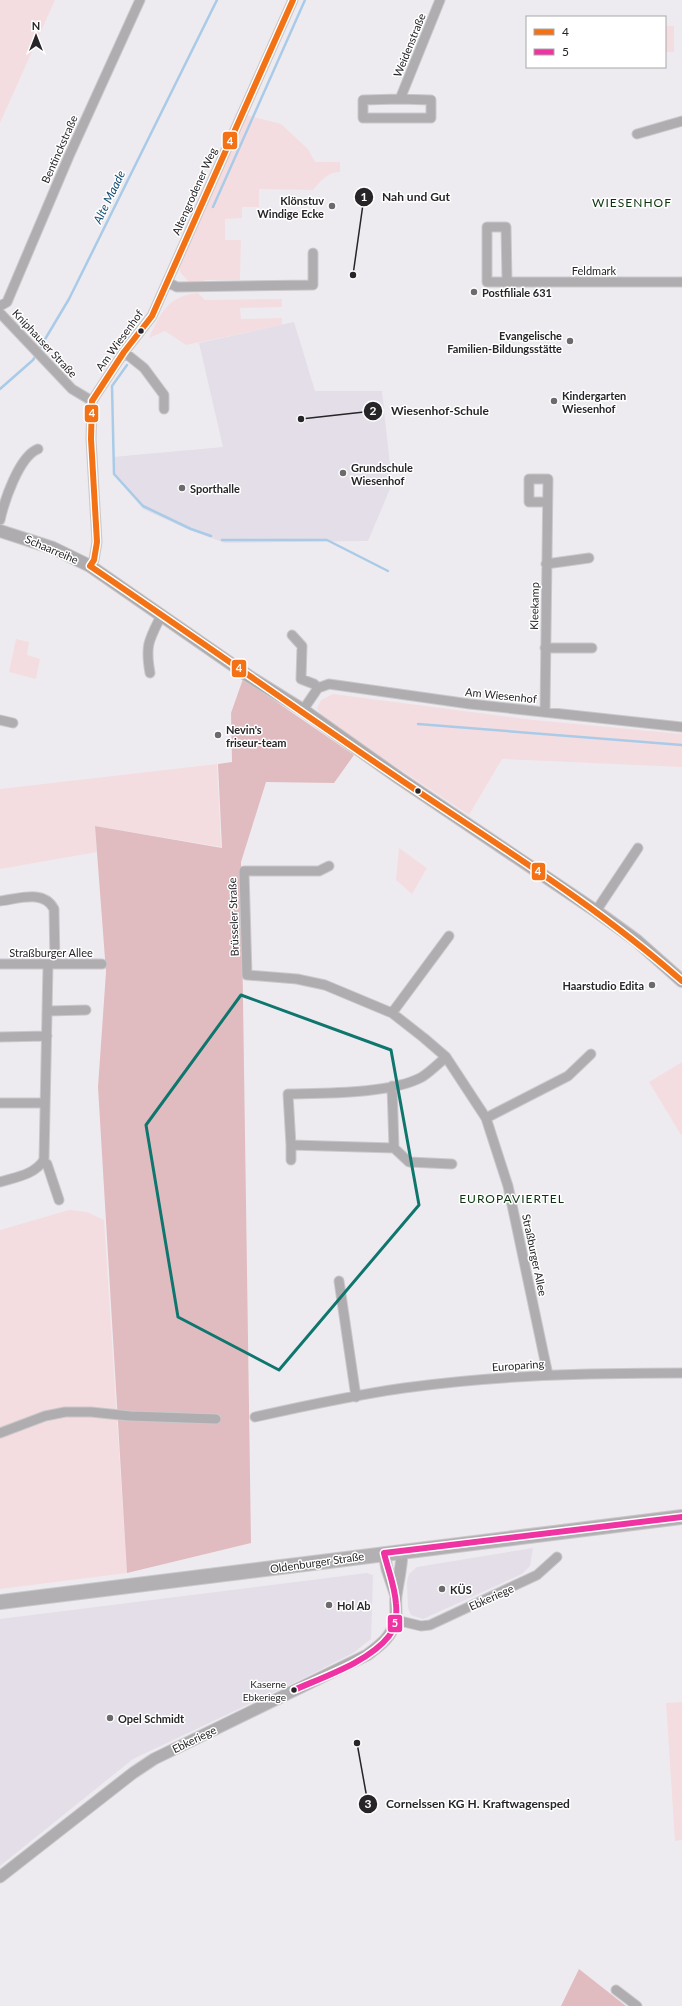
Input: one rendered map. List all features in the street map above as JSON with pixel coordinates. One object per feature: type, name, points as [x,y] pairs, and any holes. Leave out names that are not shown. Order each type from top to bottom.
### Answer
[{"type":"main road","name":"Schaarreihe","points":[[0,531],[53,548],[90,566],[250,677],[303,710],[399,778],[596,911],[636,940],[682,980]]},
{"type":"main road","name":"Oldenburger Straße","points":[[0,1602],[682,1517]]},
{"type":"street","name":"Bentinckstraße","points":[[0,306],[7,302],[63,170],[140,0]]},
{"type":"street","name":"Altengrodener Weg","points":[[167,282],[293,0]]},
{"type":"street","name":"Weidenstraße","points":[[400,99],[440,0]]},
{"type":"street","points":[[400,99],[432,100],[431,118],[363,118],[363,100],[400,99]]},
{"type":"street","points":[[637,134],[682,121]]},
{"type":"street","name":"Feldmark","points":[[507,281],[506,227],[487,227],[487,282],[682,282]]},
{"type":"street","points":[[167,282],[177,287],[313,285],[313,253]]},
{"type":"street","name":"Am Wiesenhof","points":[[92,401],[124,352],[152,316],[167,282]]},
{"type":"street","name":"Kniphauser Straße","points":[[0,313],[72,389],[92,401]]},
{"type":"street","points":[[124,352],[144,368],[164,395],[164,409]]},
{"type":"street","points":[[90,566],[95,556],[97,542],[91,439],[92,401]]},
{"type":"street","points":[[0,520],[4,500],[11,484],[31,452],[38,450]]},
{"type":"street","name":"Kleekamp","points":[[545,712],[547,502]]},
{"type":"street","points":[[546,564],[589,558]]},
{"type":"street","points":[[150,673],[147,655],[148,642],[161,616]]},
{"type":"street","points":[[292,635],[302,646],[300,679],[314,684],[318,688],[303,710]]},
{"type":"street","points":[[545,648],[592,648]]},
{"type":"street","name":"Am Wiesenhof","points":[[318,688],[330,684],[470,704],[682,727]]},
{"type":"street","points":[[0,720],[13,723]]},
{"type":"street","points":[[596,911],[638,848]]},
{"type":"street","name":"Brüsseler Straße","points":[[247,975],[244,871],[319,871],[329,866]]},
{"type":"street","points":[[0,901],[37,896],[44,897],[50,901],[54,909],[48,1011],[45,1148],[43,1161],[39,1167],[31,1172],[0,1182]]},
{"type":"street","points":[[392,1013],[449,936]]},
{"type":"street","name":"Straßburger Allee","points":[[0,964],[102,964]]},
{"type":"street","name":"Straßburger Allee","points":[[247,975],[297,979],[325,985],[392,1013],[446,1057],[486,1118],[508,1186],[548,1375]]},
{"type":"street","points":[[48,1011],[86,1010]]},
{"type":"street","points":[[0,1037],[48,1036]]},
{"type":"street","points":[[486,1118],[568,1076],[591,1054]]},
{"type":"street","points":[[291,1160],[288,1094],[343,1092],[392,1086],[422,1077],[446,1057]]},
{"type":"street","points":[[392,1086],[394,1148]]},
{"type":"street","points":[[0,1103],[45,1103]]},
{"type":"street","points":[[291,1145],[394,1148],[409,1162],[452,1164]]},
{"type":"street","points":[[43,1161],[47,1164],[59,1200]]},
{"type":"street","points":[[339,1281],[356,1396]]},
{"type":"street","name":"Europaring","points":[[255,1417],[356,1396],[454,1382],[548,1375],[682,1373]]},
{"type":"street","points":[[0,1433],[44,1416],[65,1412],[91,1412],[130,1416],[216,1419]]},
{"type":"street","name":"Ebkeriege","points":[[0,1877],[133,1773],[154,1759],[367,1655],[381,1645],[390,1635],[396,1620],[396,1598],[402,1567],[402,1551]]},
{"type":"street","name":"Ebkeriege","points":[[384,1553],[387,1569],[396,1598]]},
{"type":"street","name":"Ebkeriege","points":[[396,1620],[421,1626],[430,1625],[538,1575],[557,1557]]},
{"type":"street","points":[[616,1990],[637,2006]]},
{"type":"highlighted area","points":[[241,995],[391,1050],[419,1205],[279,1370],[178,1317],[146,1125]]},
{"type":"shaded area","points":[[0,0],[55,0],[0,123]]},
{"type":"shaded area","points":[[666,26],[674,26],[674,52],[666,52]]},
{"type":"shaded area","points":[[242,114],[281,124],[308,149],[315,162],[340,162],[340,172],[335,172],[328,175],[313,190],[259,189],[259,207],[242,207],[242,218],[225,219],[225,240],[241,240],[240,280],[205,280],[201,284],[190,283],[180,272],[179,253]]},
{"type":"shaded area","points":[[198,293],[205,300],[282,299],[282,307],[240,308],[241,319],[282,318],[282,325],[186,345],[165,331],[149,338],[162,313],[172,302],[179,298]]},
{"type":"shaded area","points":[[294,322],[315,391],[382,391],[392,484],[368,541],[225,543],[187,529],[143,509],[113,474],[113,457],[223,447],[199,343]]},
{"type":"shaded area","points":[[16,639],[29,642],[27,655],[40,659],[36,679],[9,672]]},
{"type":"shaded area","points":[[243,679],[354,755],[334,783],[266,782],[241,862],[251,1543],[127,1573],[98,1087],[106,972],[95,826],[222,848],[218,764],[232,762],[231,713]]},
{"type":"shaded area","points":[[333,694],[534,720],[682,734],[682,767],[502,759],[469,815],[322,718],[317,708],[321,700]]},
{"type":"shaded area","points":[[217,764],[221,847],[95,826],[97,852],[0,869],[0,789]]},
{"type":"shaded area","points":[[399,848],[427,868],[412,894],[396,880]]},
{"type":"shaded area","points":[[682,1062],[682,1134],[681,1135],[649,1082]]},
{"type":"shaded area","points":[[69,1210],[87,1212],[104,1220],[127,1573],[0,1589],[0,1230]]},
{"type":"shaded area","points":[[533,1548],[530,1566],[522,1574],[423,1619],[411,1615],[408,1608],[407,1582],[409,1574],[417,1567]]},
{"type":"shaded area","name":"Opel Schmidt","points":[[367,1573],[373,1575],[371,1639],[353,1653],[306,1677],[133,1759],[0,1866],[0,1619]]},
{"type":"shaded area","points":[[682,1702],[682,1840],[675,1841],[666,1703]]},
{"type":"shaded area","points":[[579,1969],[626,2006],[561,2006]]},
{"type":"waterway","name":"Alte Maade","points":[[38,351],[69,299],[217,0]]},
{"type":"waterway","points":[[213,207],[305,0]]},
{"type":"waterway","name":"Alte Maade","points":[[0,389],[33,360],[36,355]]},
{"type":"waterway","points":[[127,365],[112,386],[114,474],[143,506],[191,529],[211,536]]},
{"type":"waterway","points":[[222,540],[327,540],[388,571]]},
{"type":"waterway","points":[[418,724],[682,745]]},
{"type":"transit line","name":"4","points":[[90,566],[94,560],[97,542],[91,439],[92,401],[124,352],[152,316],[293,0]]},
{"type":"transit line","name":"4","points":[[90,566],[404,782],[546,877],[616,927],[682,981]]},
{"type":"transit line","name":"5","points":[[294,1690],[358,1661],[370,1654],[389,1636],[396,1620],[396,1604],[393,1584],[384,1553],[682,1517]]},
{"type":"place","name":"Klönstuv Windige Ecke","points":[[332,206]]},
{"type":"place","name":"Nah und Gut","points":[[353,275]]},
{"type":"place","name":"Postfiliale 631","points":[[474,292]]},
{"type":"place","name":"Evangelische Familien-Bildungsstätte","points":[[570,341]]},
{"type":"place","name":"Kindergarten Wiesenhof","points":[[554,401]]},
{"type":"place","name":"Wiesenhof-Schule","points":[[301,419]]},
{"type":"place","name":"Grundschule Wiesenhof","points":[[343,473]]},
{"type":"place","name":"Sporthalle","points":[[182,488]]},
{"type":"place","name":"Nevin's friseur-team","points":[[218,735]]},
{"type":"place","name":"Haarstudio Edita","points":[[652,985]]},
{"type":"place","name":"KÜS","points":[[442,1589]]},
{"type":"place","name":"Hol Ab","points":[[329,1605]]},
{"type":"place","name":"Kaserne Ebkeriege","points":[[294,1690]]},
{"type":"place","name":"Opel Schmidt","points":[[110,1718]]},
{"type":"place","name":"Cornelssen KG H. Kraftwagensped","points":[[357,1743]]},
{"type":"district","name":"WIESENHOF","points":[[632,202]]},
{"type":"district","name":"EUROPAVIERTEL","points":[[512,1198]]}]
